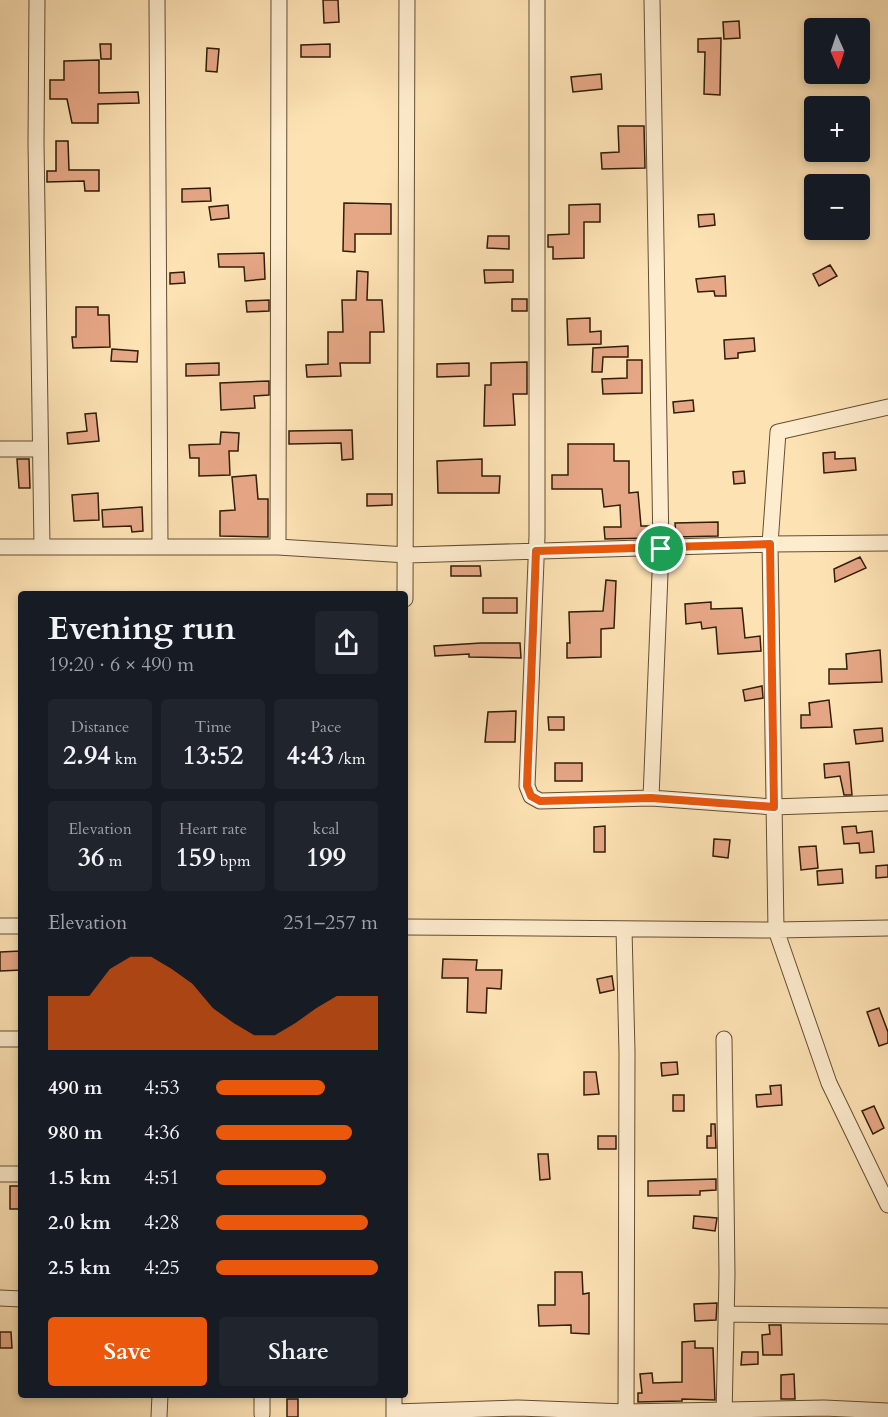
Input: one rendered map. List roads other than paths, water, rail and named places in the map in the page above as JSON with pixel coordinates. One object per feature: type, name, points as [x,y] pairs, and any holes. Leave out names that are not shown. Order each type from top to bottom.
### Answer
[{"type":"street","points":[[37,0],[36,143],[42,547]]},
{"type":"street","points":[[157,0],[160,547]]},
{"type":"street","points":[[278,547],[279,0]]},
{"type":"street","points":[[405,591],[407,0]]},
{"type":"street","points":[[537,0],[536,551],[527,786],[531,796],[540,801],[651,798],[774,807],[888,803]]},
{"type":"street","points":[[651,798],[661,549],[652,0]]},
{"type":"street","points":[[888,407],[778,432],[770,544],[776,930],[830,1083],[888,1205]]},
{"type":"street","points":[[0,449],[40,449]]},
{"type":"street","points":[[0,547],[278,547],[407,555],[770,544],[888,543]]},
{"type":"street","points":[[0,926],[18,926]]},
{"type":"street","points":[[408,927],[776,930],[888,928]]},
{"type":"street","points":[[624,929],[627,1052],[626,1415]]},
{"type":"street","points":[[0,1039],[18,1039]]},
{"type":"street","points":[[724,1039],[726,1314],[724,1413]]},
{"type":"street","points":[[0,1174],[18,1174]]},
{"type":"street","points":[[0,1298],[18,1299]]},
{"type":"street","points":[[726,1314],[888,1316]]},
{"type":"street","points":[[159,1417],[160,1398]]},
{"type":"street","points":[[262,1398],[262,1414]]},
{"type":"street","points":[[394,1398],[394,1414],[626,1415],[888,1411]]}]
